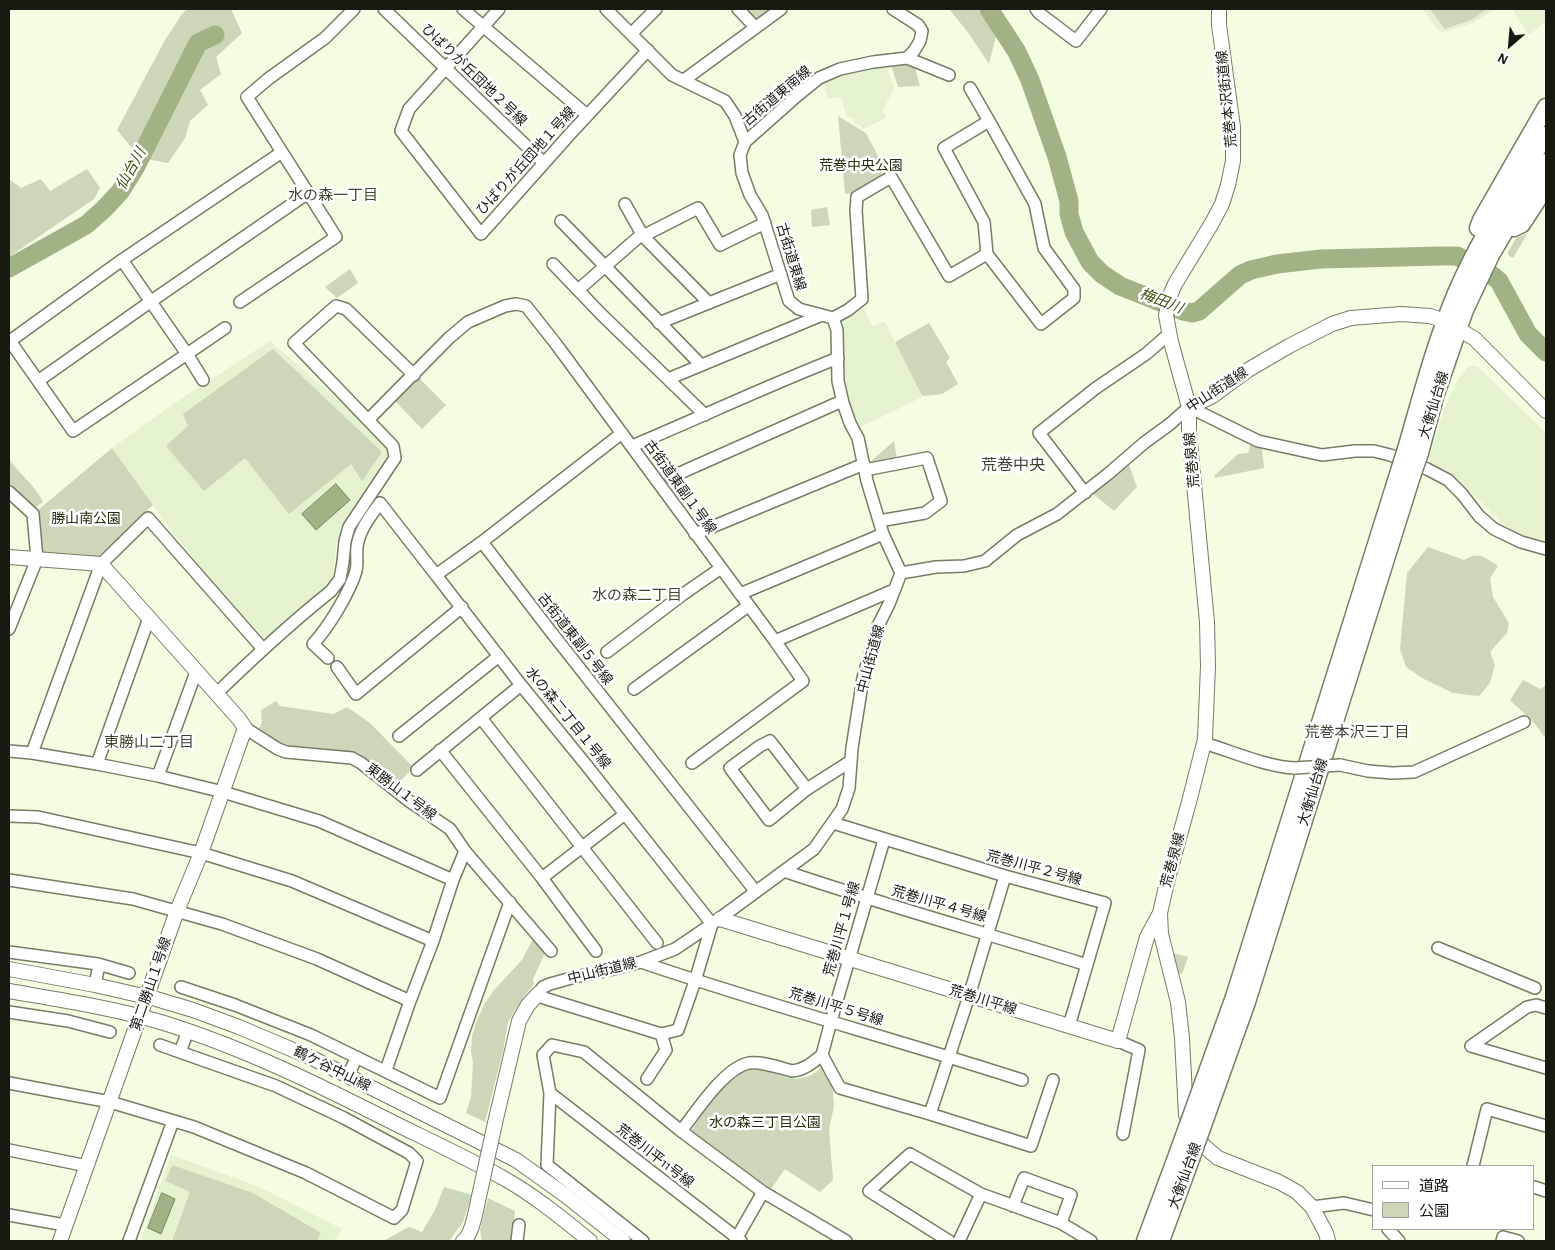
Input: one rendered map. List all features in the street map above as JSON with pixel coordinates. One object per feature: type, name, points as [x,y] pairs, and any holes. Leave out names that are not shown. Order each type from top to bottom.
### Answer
[{"type":"main road","name":"大衡仙台線","points":[[1481,254],[1477,235],[1481,220],[1546,107]]},
{"type":"main road","name":"大衡仙台線","points":[[1161,1241],[1184,1157],[1241,1000],[1412,472],[1413,451],[1435,397],[1452,325],[1465,310],[1471,278],[1481,254],[1546,135]]},
{"type":"main road","name":"大衡仙台線","points":[[1507,231],[1546,162]]},
{"type":"main road","name":"大衡仙台線","points":[[1481,254],[1507,231],[1522,224],[1546,187]]},
{"type":"main road","name":"大衡仙台線","points":[[1145,1241],[1184,1157]]},
{"type":"street","points":[[240,302],[336,237],[247,97],[268,79],[325,38],[354,9]]},
{"type":"street","name":"ひばりが丘団地２号線","points":[[384,9],[445,70],[544,163]]},
{"type":"street","points":[[463,9],[587,115]]},
{"type":"street","name":"ひばりが丘団地１号線","points":[[499,9],[409,109],[401,131],[481,234],[648,50]]},
{"type":"street","name":"古街道東線","points":[[606,9],[672,75],[725,101],[735,116],[745,142],[740,155],[742,173],[750,195],[765,223],[789,301],[798,308],[828,316]]},
{"type":"street","points":[[631,34],[656,9]]},
{"type":"street","points":[[738,9],[755,27]]},
{"type":"street","points":[[684,80],[781,9]]},
{"type":"street","points":[[893,9],[918,25],[922,31],[920,41],[907,58],[949,75]]},
{"type":"street","points":[[1036,9],[1076,40],[1101,9]]},
{"type":"street","name":"荒巻本沢街道線","points":[[1170,333],[1166,315],[1171,294],[1222,204],[1233,161],[1233,127],[1223,59],[1219,9]]},
{"type":"street","name":"古街道東南線","points":[[745,142],[819,78],[840,69],[873,62],[907,58]]},
{"type":"street","points":[[970,88],[989,121],[1036,204],[1044,248],[1074,289],[1074,298],[1041,324],[987,254],[984,222],[944,148],[989,121]]},
{"type":"street","points":[[225,328],[72,431],[10,341],[122,260],[282,152]]},
{"type":"street","points":[[668,380],[701,365],[848,310],[862,299],[856,210],[857,197],[891,177],[950,276],[987,254]]},
{"type":"street","points":[[38,381],[308,193]]},
{"type":"street","points":[[626,204],[643,235],[709,303]]},
{"type":"street","points":[[578,290],[643,235],[698,208],[720,245],[765,223]]},
{"type":"street","points":[[561,221],[701,365]]},
{"type":"street","points":[[122,260],[203,380]]},
{"type":"street","points":[[553,264],[601,314],[705,415]]},
{"type":"street","points":[[659,323],[781,274]]},
{"type":"street","name":"古街道東副１号線","points":[[414,375],[468,322],[505,306],[516,304],[526,306],[622,432],[804,681],[692,763]]},
{"type":"street","points":[[216,694],[263,649],[338,583],[349,527],[395,458],[393,446],[368,420],[294,343],[336,306],[346,309],[414,375],[368,420]]},
{"type":"street","name":"中山街道線","points":[[466,1240],[480,1192],[519,1021],[528,1005],[543,987],[575,977],[641,962],[675,949],[756,892],[814,848],[842,809],[849,788],[863,678],[872,642],[901,573],[936,567],[964,566],[985,561],[1017,536],[1057,514],[1085,493],[1144,443],[1170,424],[1188,407],[1211,397],[1248,370],[1332,324],[1351,318],[1401,314],[1430,316],[1452,325]]},
{"type":"street","points":[[828,316],[837,330],[838,381],[842,401],[858,438],[867,482],[883,534],[901,573]]},
{"type":"street","points":[[1452,325],[1475,339],[1546,411]]},
{"type":"street","points":[[1085,493],[1039,433],[1096,388],[1146,354],[1170,333],[1188,407],[1258,441],[1322,455],[1355,450],[1374,451],[1390,455],[1412,472],[1448,480],[1479,516],[1494,529],[1521,542],[1546,549]]},
{"type":"street","points":[[632,446],[792,376],[838,358]]},
{"type":"street","points":[[671,477],[842,401]]},
{"type":"street","name":"荒巻泉線","points":[[1188,407],[1207,622],[1208,666],[1204,743],[1160,913],[1161,934],[1178,1002],[1186,1115],[1194,1134],[1218,1158],[1279,1182],[1297,1192],[1312,1207],[1326,1233],[1328,1241]]},
{"type":"street","points":[[436,575],[482,542],[622,432]]},
{"type":"street","points":[[695,534],[864,467],[927,458],[941,501],[925,513],[879,521]]},
{"type":"street","points":[[9,492],[33,514],[37,559],[9,626]]},
{"type":"street","name":"水の森二丁目１号線","points":[[328,658],[313,644],[323,632],[346,595],[356,572],[356,550],[359,537],[380,503],[521,685],[625,814],[716,921]]},
{"type":"street","points":[[32,753],[100,564],[148,518],[263,649]]},
{"type":"street","points":[[740,594],[883,534]]},
{"type":"street","name":"古街道東副５号線","points":[[482,542],[756,892]]},
{"type":"street","points":[[9,557],[100,564]]},
{"type":"street","name":"東勝山１号線","points":[[100,564],[245,728],[286,752],[352,758],[361,762],[409,801],[450,829],[465,850],[551,950]]},
{"type":"street","points":[[607,652],[721,568]]},
{"type":"street","points":[[775,641],[894,590]]},
{"type":"street","points":[[634,689],[748,606]]},
{"type":"street","points":[[337,667],[356,694],[462,607]]},
{"type":"street","points":[[98,764],[149,618]]},
{"type":"street","points":[[399,736],[499,656]]},
{"type":"street","points":[[158,776],[196,672]]},
{"type":"street","points":[[417,770],[521,685]]},
{"type":"street","points":[[481,718],[657,943]]},
{"type":"street","points":[[1204,743],[1257,760],[1287,767],[1340,765],[1368,772],[1414,772],[1524,722]]},
{"type":"street","name":"第二勝山１号線","points":[[60,1241],[177,911],[202,853],[245,728]]},
{"type":"street","points":[[807,789],[770,741],[730,768],[769,820],[807,789],[851,761]]},
{"type":"street","points":[[440,750],[542,878],[596,951]]},
{"type":"street","points":[[9,751],[98,764],[223,792],[319,821],[453,880]]},
{"type":"street","points":[[542,878],[625,814]]},
{"type":"street","points":[[9,816],[38,818],[202,853],[292,881],[434,941]]},
{"type":"street","name":"荒巻川平２号線","points":[[832,823],[1004,876],[1105,903],[1069,1026]]},
{"type":"street","name":"荒巻川平１号線","points":[[822,1055],[830,1021],[884,840]]},
{"type":"street","points":[[386,1070],[410,1001],[434,941],[453,880],[465,850]]},
{"type":"street","name":"荒巻川平４号線","points":[[784,871],[866,899],[987,933],[1087,965]]},
{"type":"street","points":[[930,1114],[970,996],[1004,876]]},
{"type":"street","points":[[9,880],[133,899],[222,924],[318,959],[410,1001]]},
{"type":"street","points":[[181,987],[235,1005],[311,1035],[440,1098],[510,902]]},
{"type":"street","points":[[1123,1134],[1139,1050],[1118,1041],[1147,937],[1160,913]]},
{"type":"street","points":[[539,992],[544,998],[661,1034],[678,1030],[716,921]]},
{"type":"street","name":"荒巻川平線","points":[[716,921],[849,959],[1118,1041]]},
{"type":"street","points":[[1438,948],[1535,988]]},
{"type":"street","points":[[13,969],[14,952],[99,965],[129,973]]},
{"type":"street","name":"荒巻川平５号線","points":[[641,962],[695,981],[1022,1080]]},
{"type":"street","points":[[95,985],[99,965]]},
{"type":"street","name":"鶴ケ谷中山線","points":[[13,969],[95,985],[193,1010],[312,1058],[516,1160],[565,1195],[623,1241]]},
{"type":"street","points":[[9,991],[72,1002],[139,1017],[188,1031],[283,1068],[353,1101],[505,1179],[556,1213],[590,1241]]},
{"type":"street","points":[[193,1010],[199,993]]},
{"type":"street","points":[[24,1013],[26,994]]},
{"type":"street","points":[[68,1021],[72,1002]]},
{"type":"street","points":[[1546,1008],[1527,1007],[1471,1046],[1546,1068]]},
{"type":"street","points":[[9,1012],[68,1021],[110,1032]]},
{"type":"street","points":[[180,1052],[188,1031]]},
{"type":"street","points":[[648,1080],[666,1050],[661,1034]]},
{"type":"street","points":[[9,1083],[110,1102],[194,1127],[306,1173],[394,1218],[402,1210],[417,1161],[409,1153],[344,1118],[276,1086],[160,1045]]},
{"type":"street","points":[[643,1241],[547,1165],[550,1093],[543,1055],[552,1045],[584,1052],[681,1131],[763,1192],[846,1241]]},
{"type":"street","points":[[681,1131],[723,1078],[740,1066],[756,1063],[796,1071],[806,1067],[822,1055],[840,1088],[1031,1146],[1053,1080]]},
{"type":"street","points":[[348,1076],[357,1057]]},
{"type":"street","points":[[276,1086],[283,1068]]},
{"type":"street","name":"荒巻川平11号線","points":[[550,1093],[738,1240]]},
{"type":"street","points":[[344,1118],[353,1101]]},
{"type":"street","points":[[1473,1165],[1487,1109],[1546,1126]]},
{"type":"street","points":[[129,1241],[173,1121]]},
{"type":"street","points":[[9,1150],[87,1166]]},
{"type":"street","points":[[949,1241],[869,1191],[910,1154],[981,1194],[1061,1223],[1091,1241]]},
{"type":"street","points":[[1014,1206],[1024,1178],[1071,1195],[1061,1223]]},
{"type":"street","points":[[738,1240],[763,1192]]},
{"type":"street","points":[[959,1241],[981,1194]]},
{"type":"street","points":[[1312,1207],[1344,1203],[1372,1210]]},
{"type":"street","points":[[9,1215],[65,1226]]},
{"type":"street","points":[[517,1241],[519,1225]]},
{"type":"street","points":[[1389,1230],[1398,1241]]},
{"type":"street","points":[[1502,1241],[1504,1237],[1518,1241]]},
{"type":"shaded area","points":[[1422,9],[1495,9],[1473,23],[1441,33]]},
{"type":"shaded area","points":[[1512,9],[1546,9],[1546,21],[1529,35]]},
{"type":"shaded area","points":[[886,66],[894,88],[883,110],[886,118],[863,129],[858,124],[856,125],[852,117],[847,117],[842,100],[838,97],[828,99],[823,82],[845,71]]},
{"type":"shaded area","points":[[864,309],[872,326],[885,322],[922,397],[861,427],[847,402],[840,322]]},
{"type":"shaded area","points":[[270,341],[389,444],[391,459],[337,540],[332,579],[274,637],[264,637],[230,603],[173,533],[112,448],[172,405]]},
{"type":"shaded area","points":[[1469,366],[1477,366],[1546,433],[1546,544],[1520,536],[1511,531],[1452,474],[1428,462],[1444,410],[1456,383]]},
{"type":"shaded area","points":[[336,484],[350,500],[316,530],[302,514]]},
{"type":"shaded area","points":[[171,1155],[257,1186],[342,1229],[335,1241],[141,1241]]},
{"type":"shaded area","points":[[162,1193],[175,1199],[161,1234],[148,1228]]},
{"type":"green space","points":[[187,9],[231,9],[242,33],[216,57],[221,74],[200,90],[208,105],[190,121],[185,138],[168,163],[146,159],[205,47],[218,40],[214,27],[191,38],[136,153],[117,130],[165,40]]},
{"type":"green space","points":[[745,9],[773,9],[759,18],[753,18]]},
{"type":"green space","points":[[949,9],[978,9],[996,36],[989,64],[967,31]]},
{"type":"green space","points":[[1430,9],[1487,9],[1471,20],[1445,29]]},
{"type":"green space","points":[[910,61],[914,64],[920,86],[898,87],[891,65]]},
{"type":"green space","name":"荒巻中央公園","points":[[838,116],[866,133],[887,173],[856,193],[845,194]]},
{"type":"green space","points":[[87,169],[100,188],[94,199],[9,257],[9,179],[21,188],[41,179],[50,191]]},
{"type":"green space","points":[[827,207],[830,225],[812,227],[811,210]]},
{"type":"green space","points":[[1527,234],[1513,258],[1508,255],[1516,238]]},
{"type":"green space","points":[[350,269],[358,283],[337,298],[325,287]]},
{"type":"green space","points":[[929,323],[950,358],[946,362],[958,384],[942,394],[922,396],[895,342]]},
{"type":"green space","points":[[273,349],[382,452],[362,481],[351,464],[289,514],[245,458],[204,491],[166,446],[188,426],[183,414]]},
{"type":"green space","points":[[417,376],[446,405],[422,429],[393,399]]},
{"type":"green space","points":[[894,441],[897,460],[869,463]]},
{"type":"green space","points":[[1251,443],[1262,448],[1264,468],[1215,478],[1214,476],[1238,454],[1248,453]]},
{"type":"green space","name":"勝山南公園","points":[[112,448],[153,505],[98,557],[41,553],[37,511]]},
{"type":"green space","points":[[9,459],[43,502],[32,510],[10,489]]},
{"type":"green space","points":[[1128,462],[1137,487],[1114,511],[1092,493]]},
{"type":"green space","points":[[1428,547],[1464,560],[1469,557],[1481,556],[1498,566],[1490,578],[1493,597],[1509,623],[1507,633],[1490,652],[1495,665],[1490,683],[1479,696],[1453,693],[1422,678],[1406,667],[1400,649],[1407,573]]},
{"type":"green space","points":[[1523,680],[1540,689],[1546,685],[1546,739],[1535,724],[1510,700]]},
{"type":"green space","points":[[276,701],[280,706],[334,714],[347,707],[370,723],[413,767],[397,785],[358,755],[343,751],[285,745],[259,729],[262,722],[261,710]]},
{"type":"green space","points":[[533,939],[545,953],[533,979],[534,984],[508,1022],[503,1051],[485,1122],[466,1113],[471,1097],[472,1036],[485,1003],[494,990],[522,960]]},
{"type":"green space","points":[[1173,953],[1188,957],[1182,974],[1179,973]]},
{"type":"green space","name":"水の森三丁目公園","points":[[822,1067],[832,1083],[834,1107],[829,1129],[833,1180],[820,1192],[785,1169],[771,1189],[692,1134],[694,1126],[714,1097],[739,1073],[760,1070],[790,1078],[800,1078],[811,1075]]},
{"type":"green space","points":[[172,1165],[253,1193],[321,1233],[317,1241],[172,1241],[190,1192],[166,1181]]},
{"type":"green space","points":[[444,1187],[472,1195],[463,1222],[449,1241],[383,1241],[409,1227],[422,1232],[435,1210]]},
{"type":"green space","points":[[488,1198],[515,1211],[512,1241],[482,1241],[480,1230]]},
{"type":"waterway","name":"梅田川","points":[[989,9],[1017,52],[1030,80],[1057,157],[1069,201],[1069,214],[1074,232],[1090,262],[1102,274],[1120,286],[1192,313],[1199,311],[1240,275],[1251,270],[1277,264],[1321,259],[1457,256],[1488,272],[1499,281],[1528,334],[1546,352]]},
{"type":"waterway","name":"仙台川","points":[[9,268],[86,225],[120,192],[135,168],[198,43],[215,35]]},
{"type":"district","name":"水の森一丁目","points":[[333,195]]},
{"type":"district","name":"荒巻中央","points":[[1013,465]]},
{"type":"district","name":"水の森二丁目","points":[[637,595]]},
{"type":"district","name":"荒巻本沢三丁目","points":[[1357,732]]},
{"type":"district","name":"東勝山二丁目","points":[[149,742]]}]
